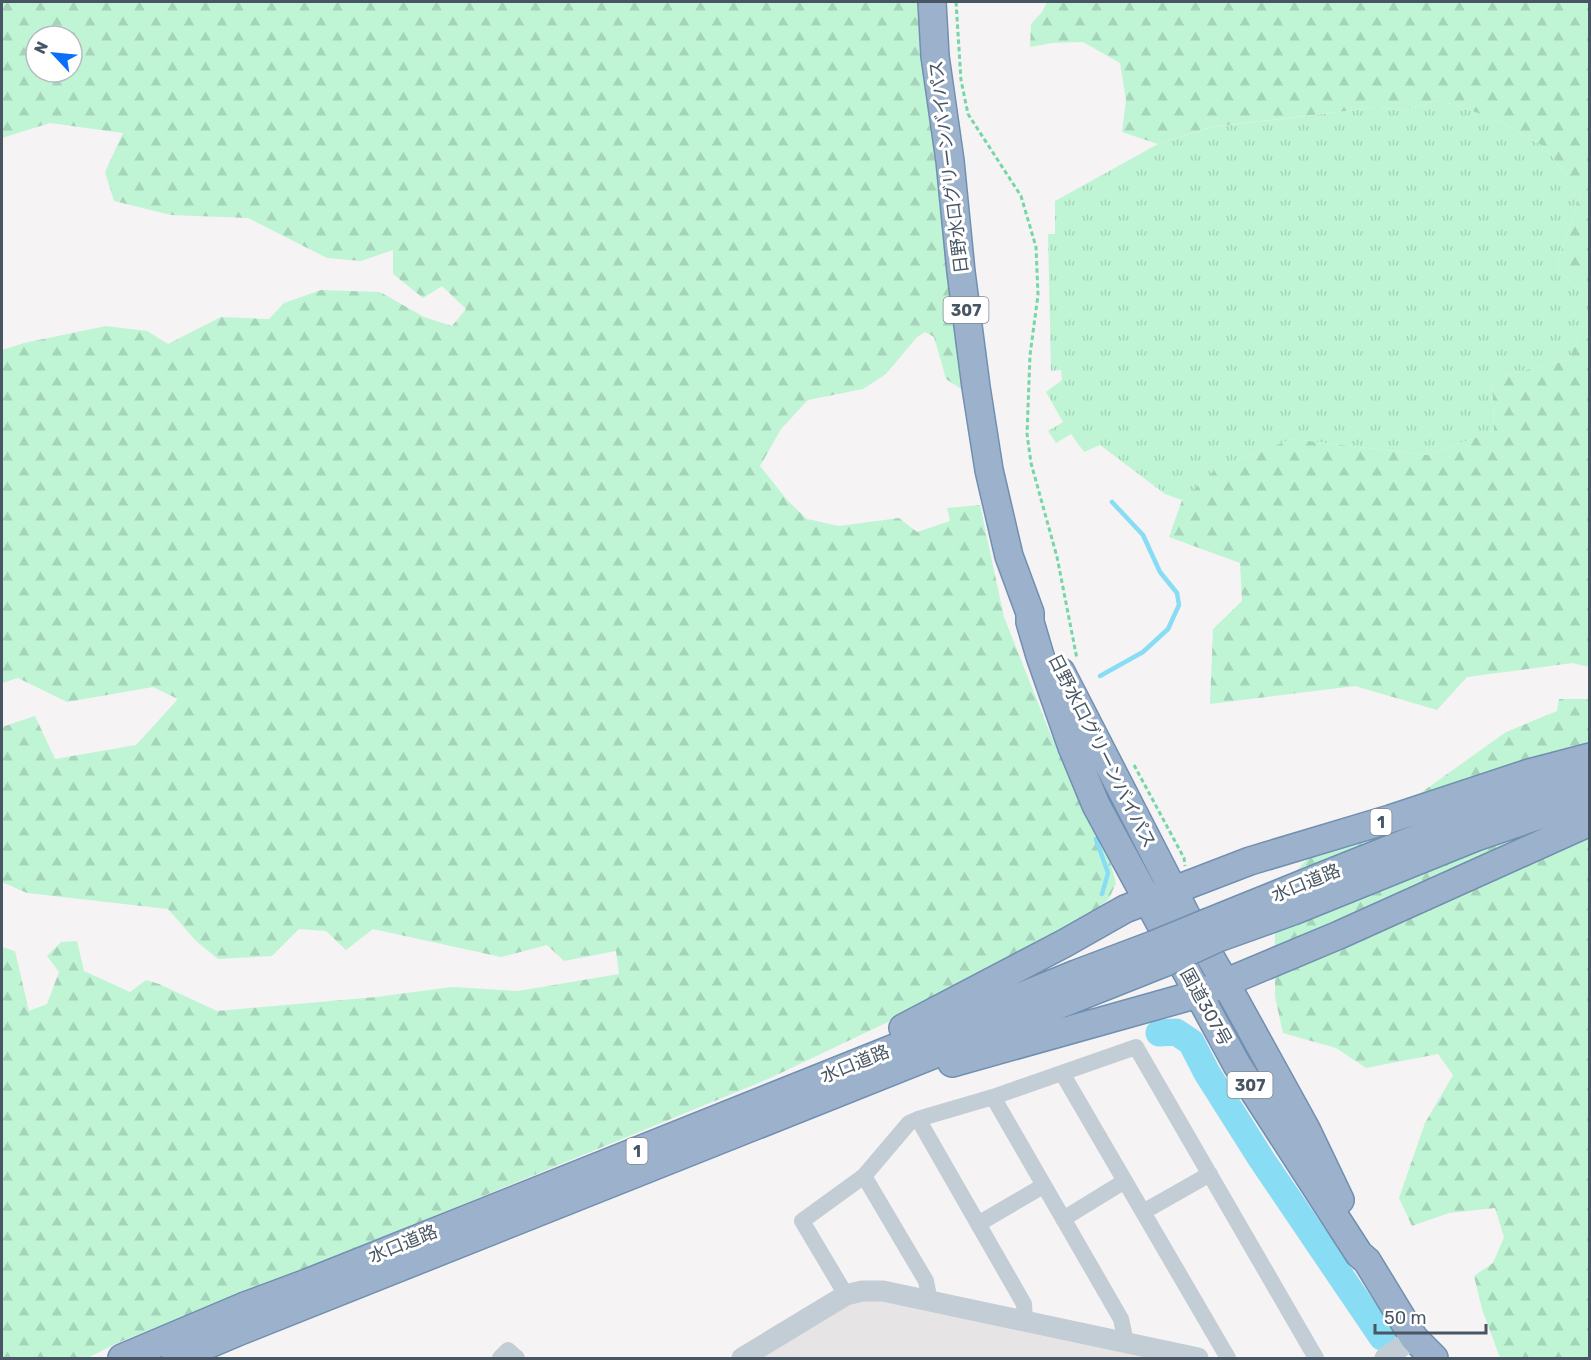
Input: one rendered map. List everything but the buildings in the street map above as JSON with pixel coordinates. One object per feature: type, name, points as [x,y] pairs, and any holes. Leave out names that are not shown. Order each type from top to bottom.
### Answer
[{"type":"highway","name":"日野水口グリーンバイパス","points":[[932,2],[935,56],[950,161],[976,387],[989,471],[1009,556],[1030,613],[1030,622],[1040,656],[1072,747],[1096,805],[1148,900]]},
{"type":"highway","name":"日野水口グリーンバイパス","points":[[1030,613],[1036,619],[1068,686],[1174,890]]},
{"type":"highway","name":"1","points":[[796,1088],[807,1074],[844,1054],[911,1024],[1125,909],[1250,861],[1390,819],[1529,773],[1590,757]]},
{"type":"highway","name":"水口道路","points":[[176,1359],[240,1331],[822,1099],[1214,930],[1394,848],[1590,775]]},
{"type":"highway","name":"水口道路","points":[[1214,930],[1293,911],[1476,837],[1590,798]]},
{"type":"highway","name":"1","points":[[822,1099],[833,1102],[958,1062],[1226,984],[1590,822]]},
{"type":"highway","points":[[1103,921],[1123,895],[1126,877],[1125,858]]},
{"type":"highway","name":"国道307号","points":[[1174,890],[1306,1129],[1365,1251],[1367,1261]]},
{"type":"highway","name":"国道307号","points":[[1148,900],[1237,1065],[1359,1254],[1367,1261],[1414,1338],[1434,1359]]},
{"type":"highway","name":"水口道路","points":[[122,1359],[245,1306],[796,1088],[1076,974],[1160,953]]},
{"type":"street","points":[[846,1295],[802,1221],[864,1176],[909,1123],[993,1097],[1136,1047],[1316,1359]]},
{"type":"street","points":[[1062,1073],[1228,1359]]},
{"type":"street","points":[[993,1097],[1121,1319],[1126,1342]]},
{"type":"street","points":[[918,1119],[1024,1304],[1025,1321]]},
{"type":"street","points":[[1143,1212],[1209,1174]]},
{"type":"street","points":[[864,1176],[926,1281],[930,1301]]},
{"type":"street","points":[[1063,1219],[1125,1181]]},
{"type":"street","points":[[978,1224],[1044,1186]]},
{"type":"street","points":[[742,1359],[846,1295],[862,1291],[884,1292],[930,1301],[1198,1359]]},
{"type":"street","points":[[1385,1359],[1414,1338]]},
{"type":"street","points":[[500,1359],[508,1350],[517,1359]]},
{"type":"path","points":[[956,2],[961,80],[968,114],[1021,196],[1036,247],[1038,295],[1030,355],[1027,434],[1031,463],[1057,557],[1076,657],[1082,668]]},
{"type":"path","points":[[1133,763],[1184,858],[1185,868],[1174,890]]},
{"type":"shaded area","points":[[873,1299],[1148,1358],[760,1358],[846,1305]]},
{"type":"green space","points":[[2,2],[919,2],[922,52],[963,390],[946,379],[934,337],[925,332],[917,337],[886,374],[863,389],[808,400],[781,429],[760,466],[788,501],[807,519],[839,526],[899,518],[917,532],[950,521],[947,508],[980,505],[1004,617],[1050,733],[1109,858],[1116,883],[1109,899],[1086,918],[949,993],[768,1079],[320,1263],[122,1341],[87,1358],[2,1358],[2,947],[15,951],[29,1011],[47,1004],[59,972],[47,956],[61,942],[77,941],[84,971],[130,992],[146,980],[217,1011],[376,997],[452,987],[518,991],[619,974],[616,951],[564,961],[547,945],[501,957],[373,929],[346,950],[326,931],[299,929],[272,956],[218,959],[196,941],[168,909],[27,893],[2,882],[2,727],[35,716],[55,759],[136,745],[178,699],[153,687],[67,702],[18,678],[2,683],[2,350],[24,343],[106,326],[147,331],[168,344],[221,317],[269,319],[284,303],[321,290],[380,292],[424,317],[452,326],[466,309],[442,286],[423,298],[393,274],[393,250],[361,261],[327,258],[248,218],[171,215],[114,201],[105,172],[123,133],[50,123],[2,138]]},
{"type":"green space","points":[[1047,2],[1589,2],[1589,301],[1556,266],[1581,195],[1545,147],[1495,119],[1440,100],[1399,111],[1381,107],[1211,127],[1158,144],[1122,132],[1126,100],[1120,63],[1083,42],[1052,43],[1030,47],[1031,24],[1042,12]]},
{"type":"green space","points":[[1440,100],[1495,119],[1545,147],[1581,195],[1556,266],[1589,301],[1589,316],[1568,360],[1492,378],[1494,431],[1427,455],[1292,439],[1217,468],[1182,500],[1165,494],[1100,445],[1084,452],[1071,434],[1056,443],[1048,431],[1063,422],[1046,392],[1062,380],[1061,370],[1051,371],[1048,234],[1055,234],[1055,201],[1158,144],[1212,127],[1381,107],[1399,111]]},
{"type":"green space","points":[[1589,316],[1589,667],[1572,663],[1467,677],[1437,710],[1355,686],[1210,704],[1213,629],[1242,601],[1240,563],[1169,537],[1182,500],[1217,468],[1292,439],[1427,455],[1494,431],[1492,378],[1568,360]]},
{"type":"green space","points":[[1559,699],[1589,699],[1589,1358],[1500,1358],[1482,1309],[1474,1276],[1493,1263],[1504,1237],[1495,1208],[1449,1213],[1412,1226],[1399,1198],[1425,1123],[1453,1075],[1438,1054],[1366,1068],[1336,1048],[1283,1033],[1275,997],[1275,915],[1279,890],[1309,857],[1359,837],[1506,732],[1557,711]]},
{"type":"waterway","points":[[1100,676],[1143,652],[1168,629],[1179,605],[1177,593],[1160,572],[1143,535],[1112,502]]},
{"type":"waterway","points":[[1096,839],[1108,873],[1102,894]]},
{"type":"waterway","points":[[1159,1033],[1176,1032],[1191,1042],[1207,1073],[1262,1160],[1382,1337]]}]
